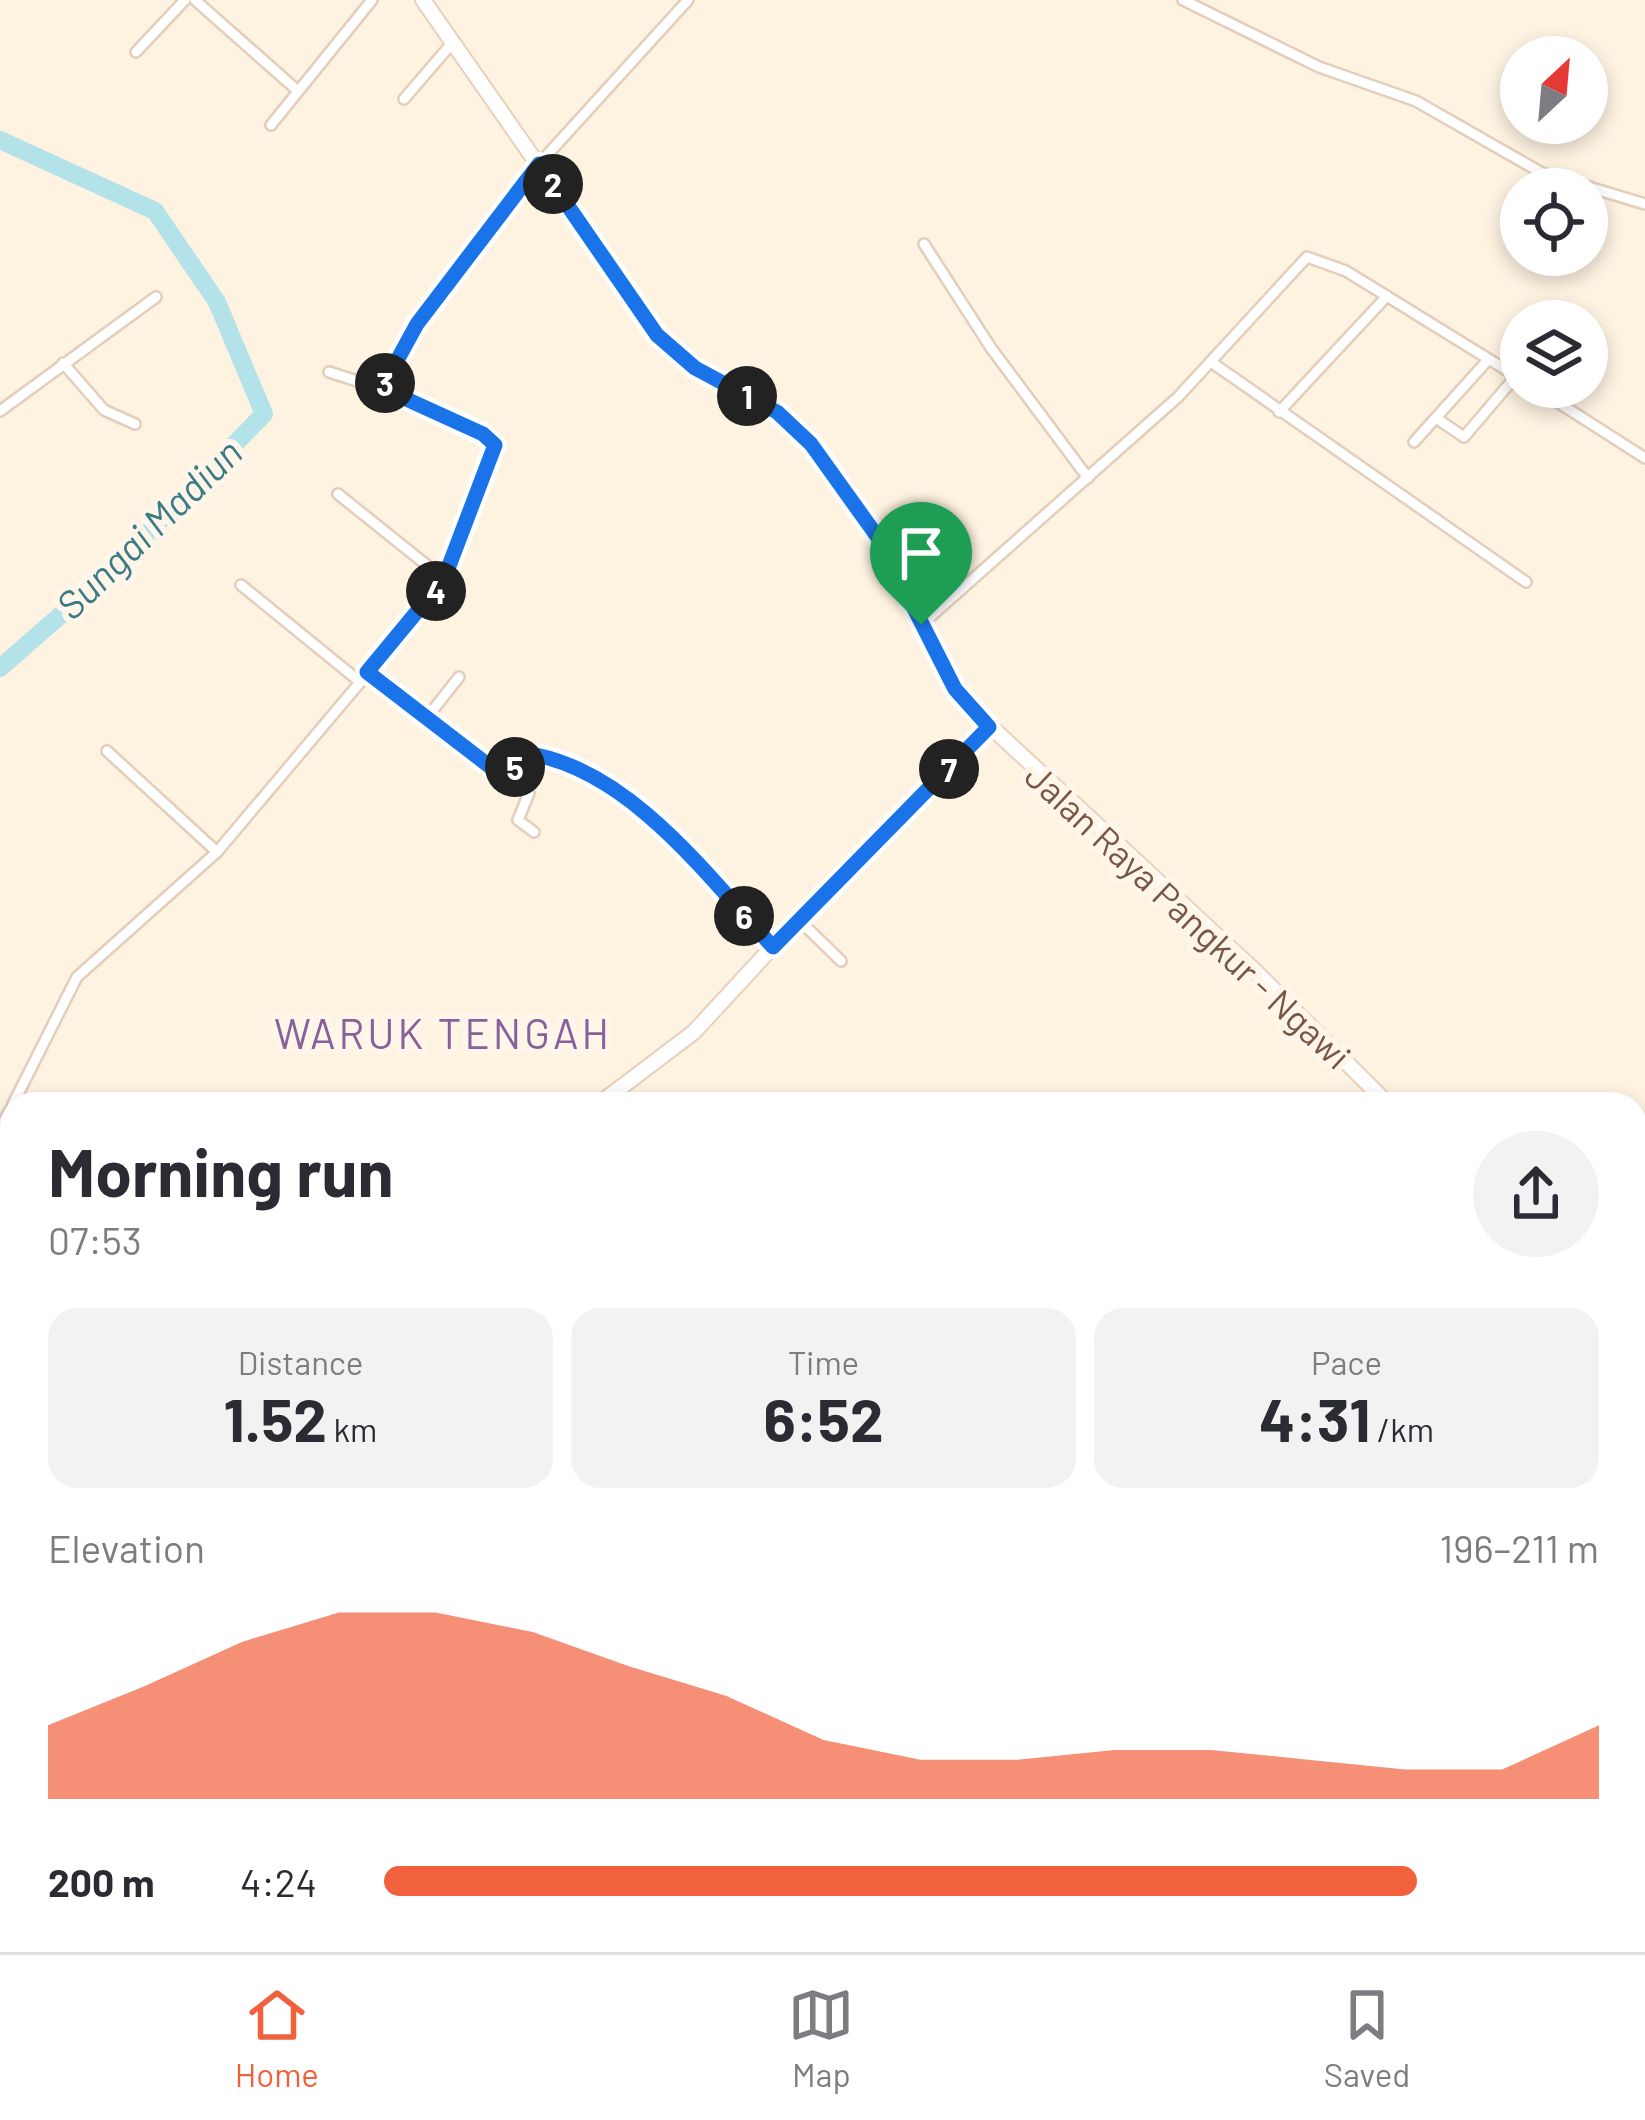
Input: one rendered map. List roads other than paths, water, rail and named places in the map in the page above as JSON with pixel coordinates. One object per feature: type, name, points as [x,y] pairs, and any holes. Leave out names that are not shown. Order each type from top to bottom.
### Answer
[{"type":"main road","name":"Jalan Raya Pangkur - Ngawi","points":[[423,0],[657,335],[695,368],[777,412],[811,444],[879,539],[955,689],[989,727],[1256,972],[1376,1092]]},
{"type":"main road","points":[[614,1092],[694,1031],[797,919],[989,727]]},
{"type":"street","points":[[136,52],[185,0]]},
{"type":"street","points":[[195,0],[298,92]]},
{"type":"street","points":[[271,124],[371,0]]},
{"type":"street","points":[[382,388],[417,324],[539,164],[688,0]]},
{"type":"street","points":[[1183,0],[1319,68],[1416,100],[1542,172],[1645,204]]},
{"type":"street","points":[[404,99],[454,42]]},
{"type":"street","points":[[924,244],[991,348],[1088,478]]},
{"type":"street","points":[[921,625],[1211,362],[1306,257],[1326,261],[1500,368]]},
{"type":"street","points":[[1279,412],[1387,296]]},
{"type":"street","points":[[0,411],[156,298]]},
{"type":"street","points":[[1414,442],[1487,361]]},
{"type":"street","points":[[1211,362],[1526,582]]},
{"type":"street","points":[[63,363],[104,410],[135,424]]},
{"type":"street","points":[[21,1092],[77,977],[217,852],[297,762],[444,579],[494,441],[382,388],[328,372]]},
{"type":"street","points":[[1436,418],[1464,437],[1500,398]]},
{"type":"street","points":[[1568,408],[1644,455]]},
{"type":"street","points":[[338,494],[444,579]]},
{"type":"street","points":[[241,584],[501,775],[536,755],[608,788],[678,844],[773,947]]},
{"type":"street","points":[[425,720],[460,677]]},
{"type":"street","points":[[107,751],[217,852]]},
{"type":"street","points":[[509,774],[529,793],[518,818],[534,832]]},
{"type":"street","points":[[797,919],[841,962]]},
{"type":"waterway","name":"Sungai Madiun","points":[[0,140],[155,211],[217,302],[264,414],[109,573],[0,668]]},
{"type":"district","name":"WARUK TENGAH","points":[[443,1032]]}]
